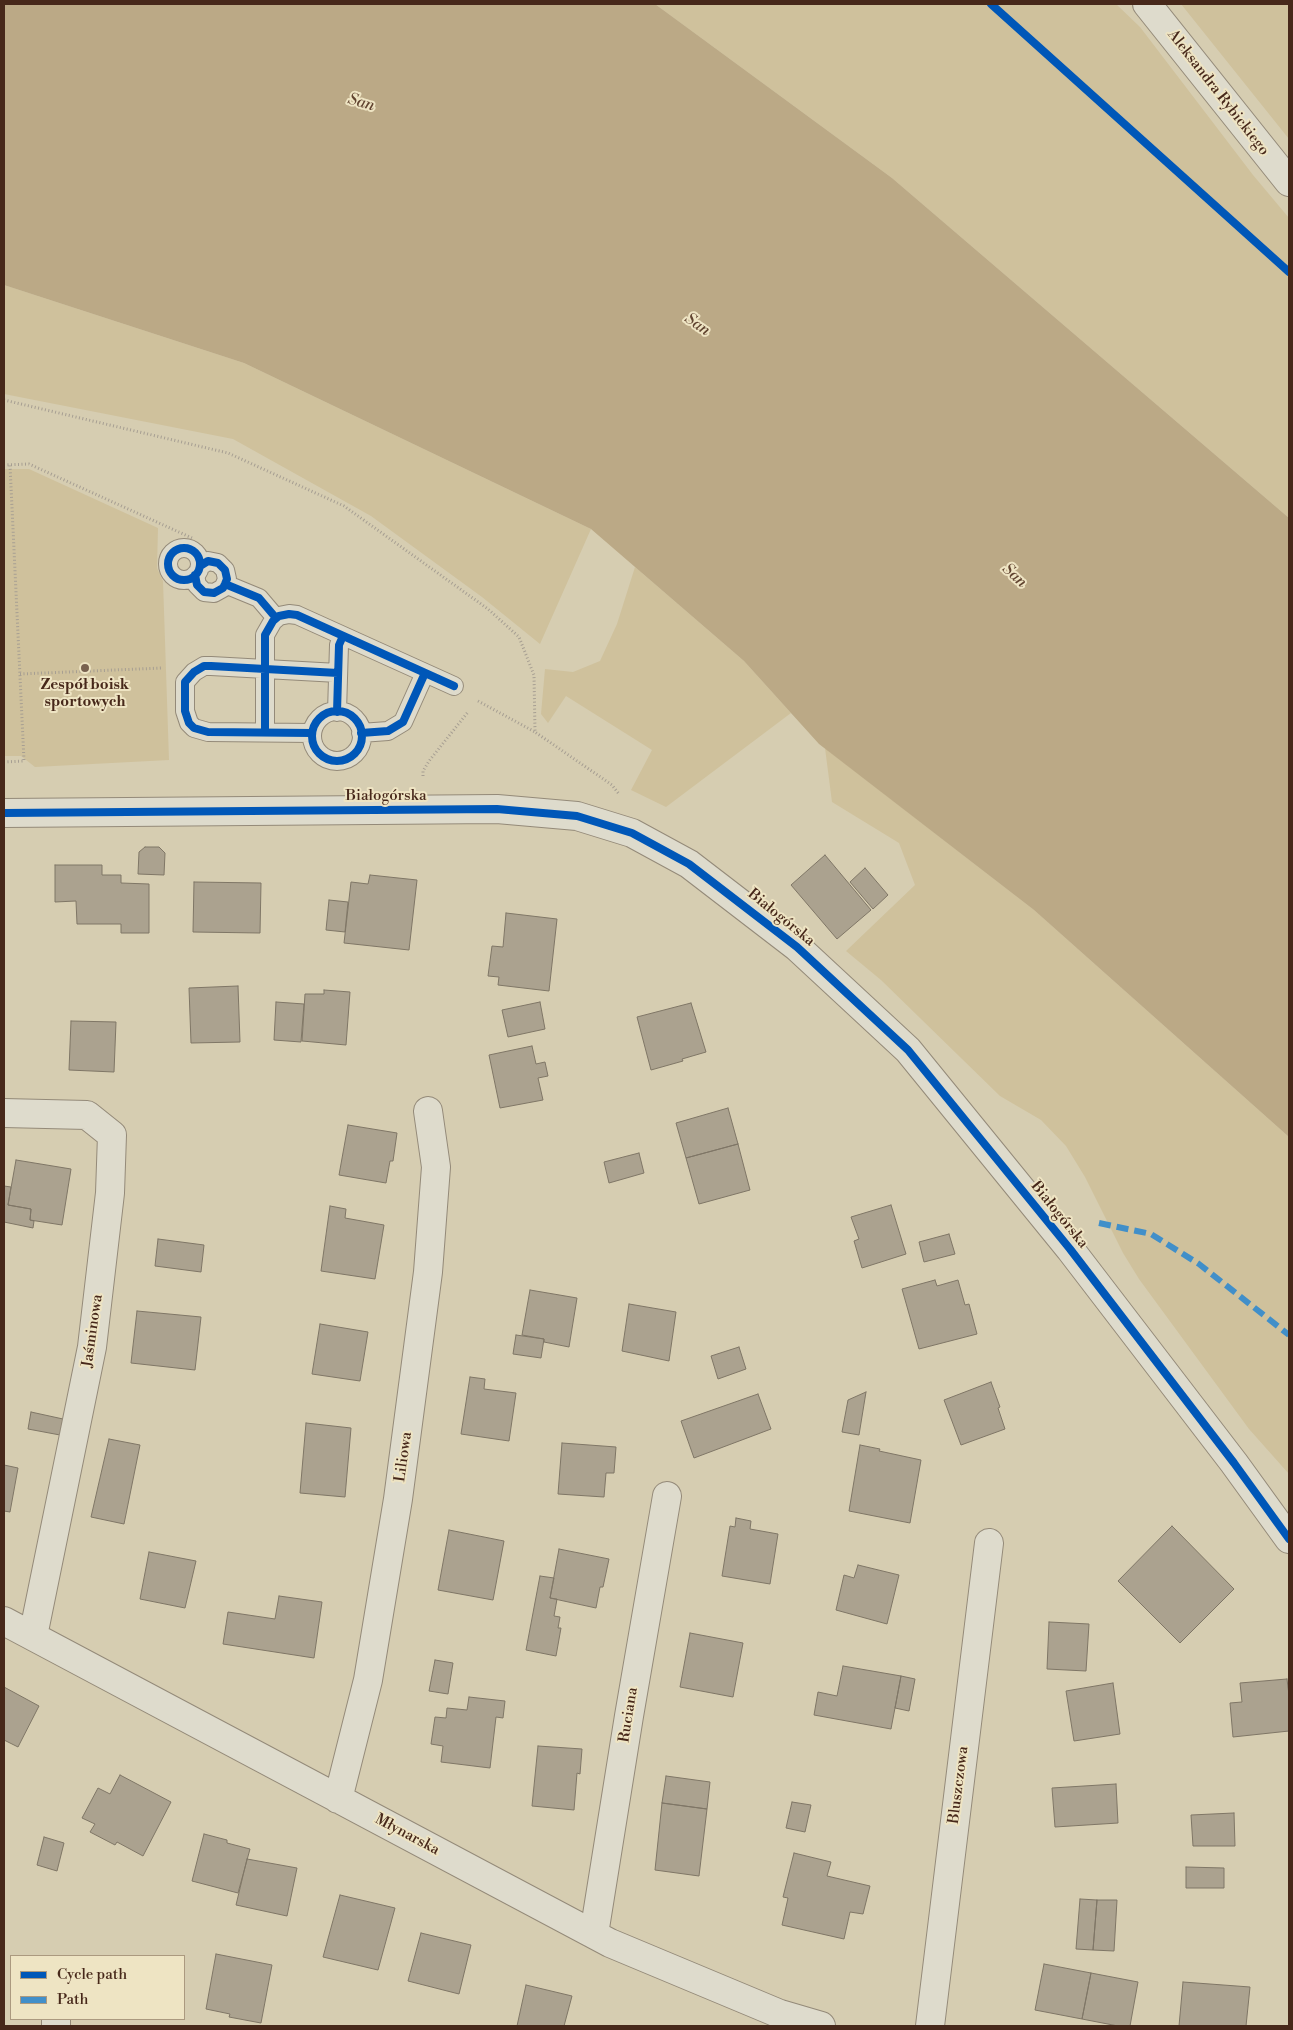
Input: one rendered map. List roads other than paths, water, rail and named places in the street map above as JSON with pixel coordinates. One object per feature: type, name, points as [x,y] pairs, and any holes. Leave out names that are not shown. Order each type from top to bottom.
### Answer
[{"type":"street","name":"Aleksandra Rybickiego","points":[[1147,4],[1289,182]]},
{"type":"street","name":"Białogórska","points":[[4,813],[506,810],[578,816],[632,833],[689,864],[797,947],[908,1050],[1070,1249],[1289,1539]]},
{"type":"street","name":"Liliowa","points":[[338,1799],[368,1680],[398,1499],[427,1282],[436,1167],[428,1111]]},
{"type":"street","name":"Jaśminowa","points":[[4,1113],[88,1115],[112,1135],[110,1192],[92,1347],[33,1636]]},
{"type":"street","name":"Ruciana","points":[[594,1934],[627,1725],[667,1496]]},
{"type":"street","name":"Bluszczowa","points":[[930,2026],[989,1543]]},
{"type":"street","name":"Młynarska","points":[[4,1621],[610,1943],[780,2014],[821,2026]]},
{"type":"lane","points":[[197,571],[197,585],[204,592],[214,593],[223,588],[225,584],[259,598],[276,618]]},
{"type":"lane","points":[[264,732],[265,635],[268,627],[276,618],[289,614],[454,686]]},
{"type":"lane","points":[[337,712],[339,645],[343,636]]},
{"type":"lane","points":[[312,733],[208,732],[194,728],[185,711],[185,682],[194,672],[204,666],[338,673]]},
{"type":"lane","points":[[361,733],[388,732],[404,722],[425,674]]},
{"type":"lane","points":[[337,712],[348,714],[357,722],[361,733],[361,744],[355,753],[346,760],[335,761],[320,755],[314,747],[312,733],[317,720],[326,714],[337,712]]},
{"type":"water","name":"San","points":[[4,4],[655,4],[892,178],[1289,518],[1289,1137],[1034,910],[819,744],[744,661],[591,529],[244,363],[4,285]]},
{"type":"place","name":"Zespół boisk sportowych","points":[[85,668]]}]
